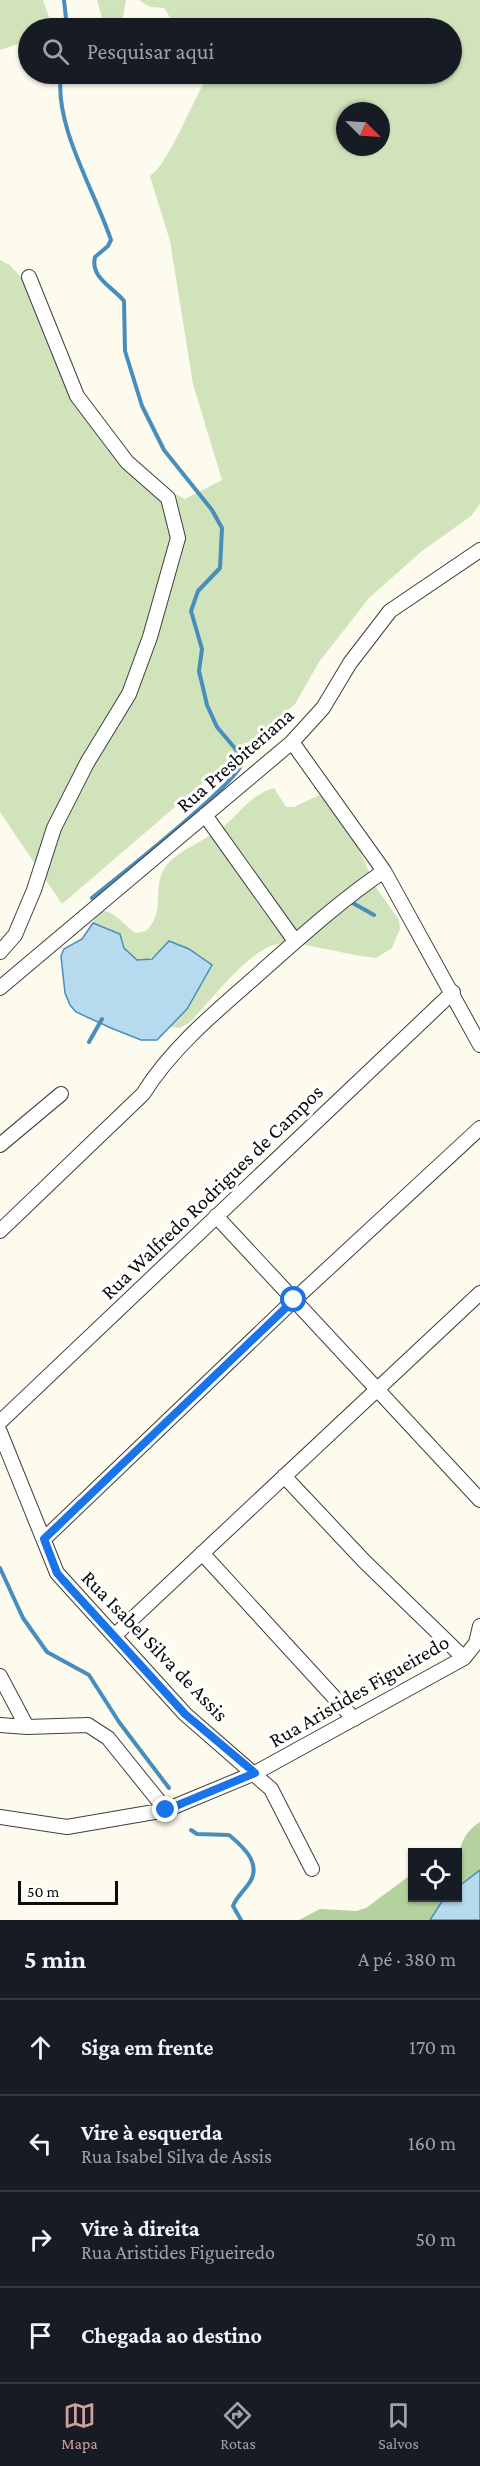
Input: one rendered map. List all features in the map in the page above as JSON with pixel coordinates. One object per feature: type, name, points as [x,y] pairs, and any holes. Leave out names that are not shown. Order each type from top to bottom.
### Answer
[{"type":"street","points":[[0,952],[15,935],[34,890],[54,828],[87,763],[129,694],[150,637],[178,538],[168,498],[127,462],[77,396],[28,277]]},
{"type":"street","name":"Rua Presbiteriana","points":[[0,988],[292,742],[323,708],[350,663],[390,611],[480,550]]},
{"type":"street","points":[[292,742],[384,872],[453,992],[480,1045]]},
{"type":"street","points":[[205,815],[295,941]]},
{"type":"street","points":[[0,1231],[143,1094],[158,1070],[225,1004],[342,899],[384,872]]},
{"type":"street","name":"Rua Walfredo Rodrigues de Campos","points":[[0,1422],[453,992]]},
{"type":"street","points":[[0,1145],[61,1094]]},
{"type":"street","points":[[44,1539],[294,1300],[480,1128]]},
{"type":"street","points":[[216,1216],[480,1500]]},
{"type":"street","points":[[114,1636],[480,1293]]},
{"type":"street","name":"Rua Isabel Silva de Assis","points":[[0,1432],[57,1573],[185,1714],[255,1773],[270,1789],[312,1869]]},
{"type":"street","points":[[284,1476],[364,1561],[464,1658]]},
{"type":"street","points":[[202,1553],[354,1719]]},
{"type":"street","name":"Rua Aristides Figueiredo","points":[[0,1817],[67,1827],[166,1810],[255,1773],[464,1658],[476,1643],[480,1626]]},
{"type":"street","points":[[0,1676],[27,1727]]},
{"type":"street","points":[[0,1725],[27,1727],[88,1725],[108,1738],[166,1810]]},
{"type":"green space","points":[[0,0],[43,0],[49,18],[18,18],[18,44],[0,50]]},
{"type":"green space","points":[[97,0],[126,0],[123,18],[102,18]]},
{"type":"green space","points":[[139,0],[480,0],[480,504],[471,516],[422,551],[369,598],[319,662],[295,704],[62,904],[0,812],[0,260],[10,265],[23,280],[78,389],[148,481],[185,499],[222,480],[193,384],[170,241],[150,176],[164,160],[203,84],[462,84],[462,18],[170,18],[164,8],[150,7]]},
{"type":"green space","points":[[274,788],[286,807],[294,807],[322,794],[346,818],[375,886],[399,920],[400,929],[392,948],[376,958],[296,944],[284,943],[272,946],[259,953],[233,975],[189,1023],[180,1028],[170,1027],[187,1009],[165,947],[146,960],[135,959],[126,951],[122,940],[115,933],[93,923],[97,911],[108,912],[136,933],[146,931],[155,917],[160,879],[167,864],[223,827],[258,795]]},
{"type":"green space","points":[[480,1822],[480,1870],[462,1884],[461,1848],[472,1828]]},
{"type":"green space","points":[[408,1877],[408,1902],[443,1902],[430,1920],[299,1920],[320,1909],[356,1911],[366,1908]]},
{"type":"water","points":[[93,923],[120,934],[124,948],[137,960],[152,959],[169,941],[189,949],[212,965],[187,1009],[157,1040],[141,1040],[111,1028],[76,1012],[70,1005],[65,993],[61,956],[64,949],[82,939]]},
{"type":"water","points":[[480,1870],[480,1920],[430,1920],[442,1902],[462,1902],[462,1884]]},
{"type":"waterway","points":[[64,0],[66,18]]},
{"type":"waterway","points":[[60,84],[63,115],[69,136],[111,240],[108,246],[95,257],[94,264],[99,276],[124,301],[125,351],[142,406],[164,450],[212,510],[222,528],[220,568],[198,591],[191,611],[202,649],[199,671],[207,705],[217,727],[244,759],[238,770],[202,807],[92,898]]},
{"type":"waterway","points":[[351,902],[374,915]]},
{"type":"waterway","points":[[89,1042],[102,1019]]},
{"type":"waterway","points":[[0,1568],[23,1618],[47,1652],[89,1675],[119,1722],[169,1788]]},
{"type":"waterway","points":[[191,1830],[197,1834],[229,1835],[250,1858],[254,1871],[252,1879],[233,1906],[241,1920]]},
{"type":"route","points":[[166,1810],[255,1773],[185,1714],[63,1580],[57,1573],[44,1539],[294,1300]]}]
